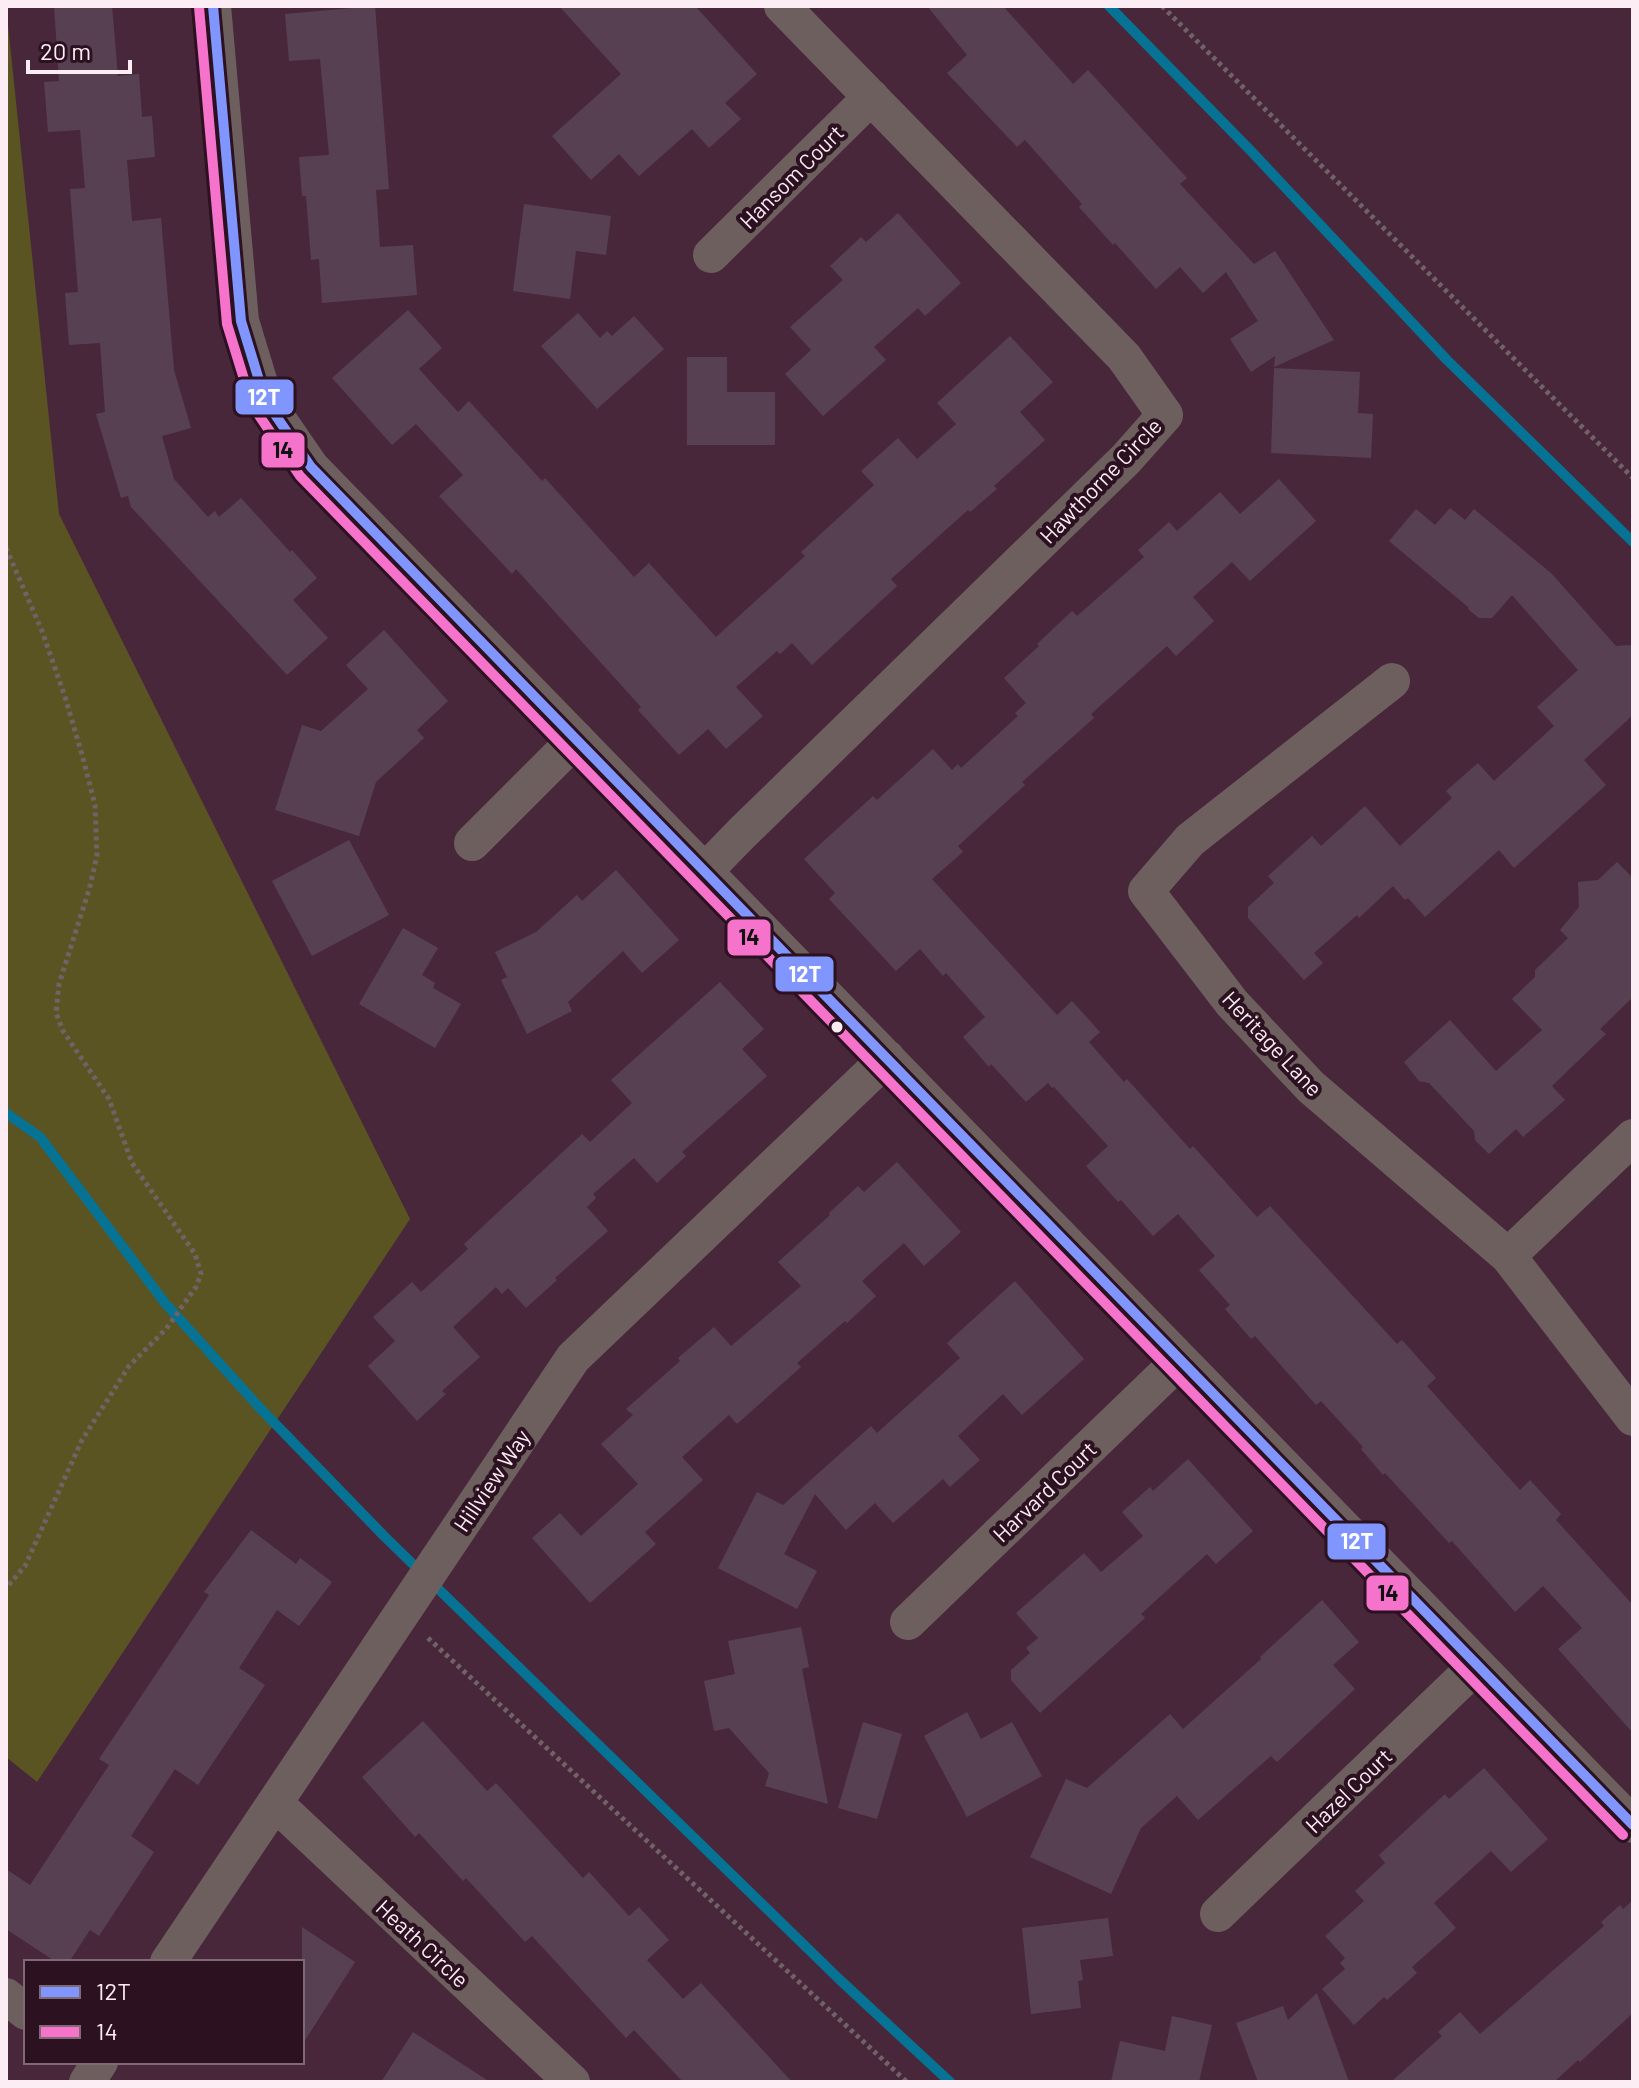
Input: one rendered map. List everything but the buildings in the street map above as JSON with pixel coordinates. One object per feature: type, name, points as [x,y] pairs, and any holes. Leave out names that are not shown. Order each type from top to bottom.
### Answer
[{"type":"street","points":[[213,6],[241,321],[265,400],[311,467],[1633,1825]]},
{"type":"street","name":"Hawthorne Circle","points":[[705,871],[1126,459],[1165,415],[1124,357],[782,6]]},
{"type":"street","name":"Hansom Court","points":[[711,255],[871,97]]},
{"type":"street","name":"Heritage Lane","points":[[1392,681],[1190,840],[1146,891],[1232,1003],[1311,1087],[1508,1256],[1633,1418]]},
{"type":"street","points":[[472,843],[576,739]]},
{"type":"street","name":"Hillview Way","points":[[169,1960],[573,1358],[887,1058]]},
{"type":"street","points":[[1508,1256],[1633,1137]]},
{"type":"street","name":"Harvard Court","points":[[908,1622],[1180,1360]]},
{"type":"street","name":"Hazel Court","points":[[1218,1914],[1477,1665]]},
{"type":"street","name":"Heath Circle","points":[[275,1803],[572,2082]]},
{"type":"street","points":[[6,1996],[24,2010]]},
{"type":"path","points":[[1162,6],[1633,478]]},
{"type":"path","points":[[6,548],[42,631],[65,697],[95,805],[97,856],[59,984],[56,1013],[63,1031],[109,1099],[132,1163],[195,1254],[201,1274],[196,1287],[166,1329],[129,1366],[82,1440],[25,1566],[6,1588]]},
{"type":"path","points":[[407,1608],[425,1634],[907,2082]]},
{"type":"shaded area","points":[[6,6],[59,514],[410,1219],[37,1782],[6,1757]]},
{"type":"waterway","points":[[1109,6],[1251,151],[1447,360],[1633,542]]},
{"type":"waterway","points":[[6,1113],[40,1137],[165,1303],[258,1406],[384,1536],[839,1979],[950,2082]]},
{"type":"transit line","name":"12T","points":[[213,6],[241,321],[265,400],[311,467],[1633,1825]]},
{"type":"transit line","name":"14","points":[[199,7],[227,324],[252,405],[300,476],[1623,1835]]}]
